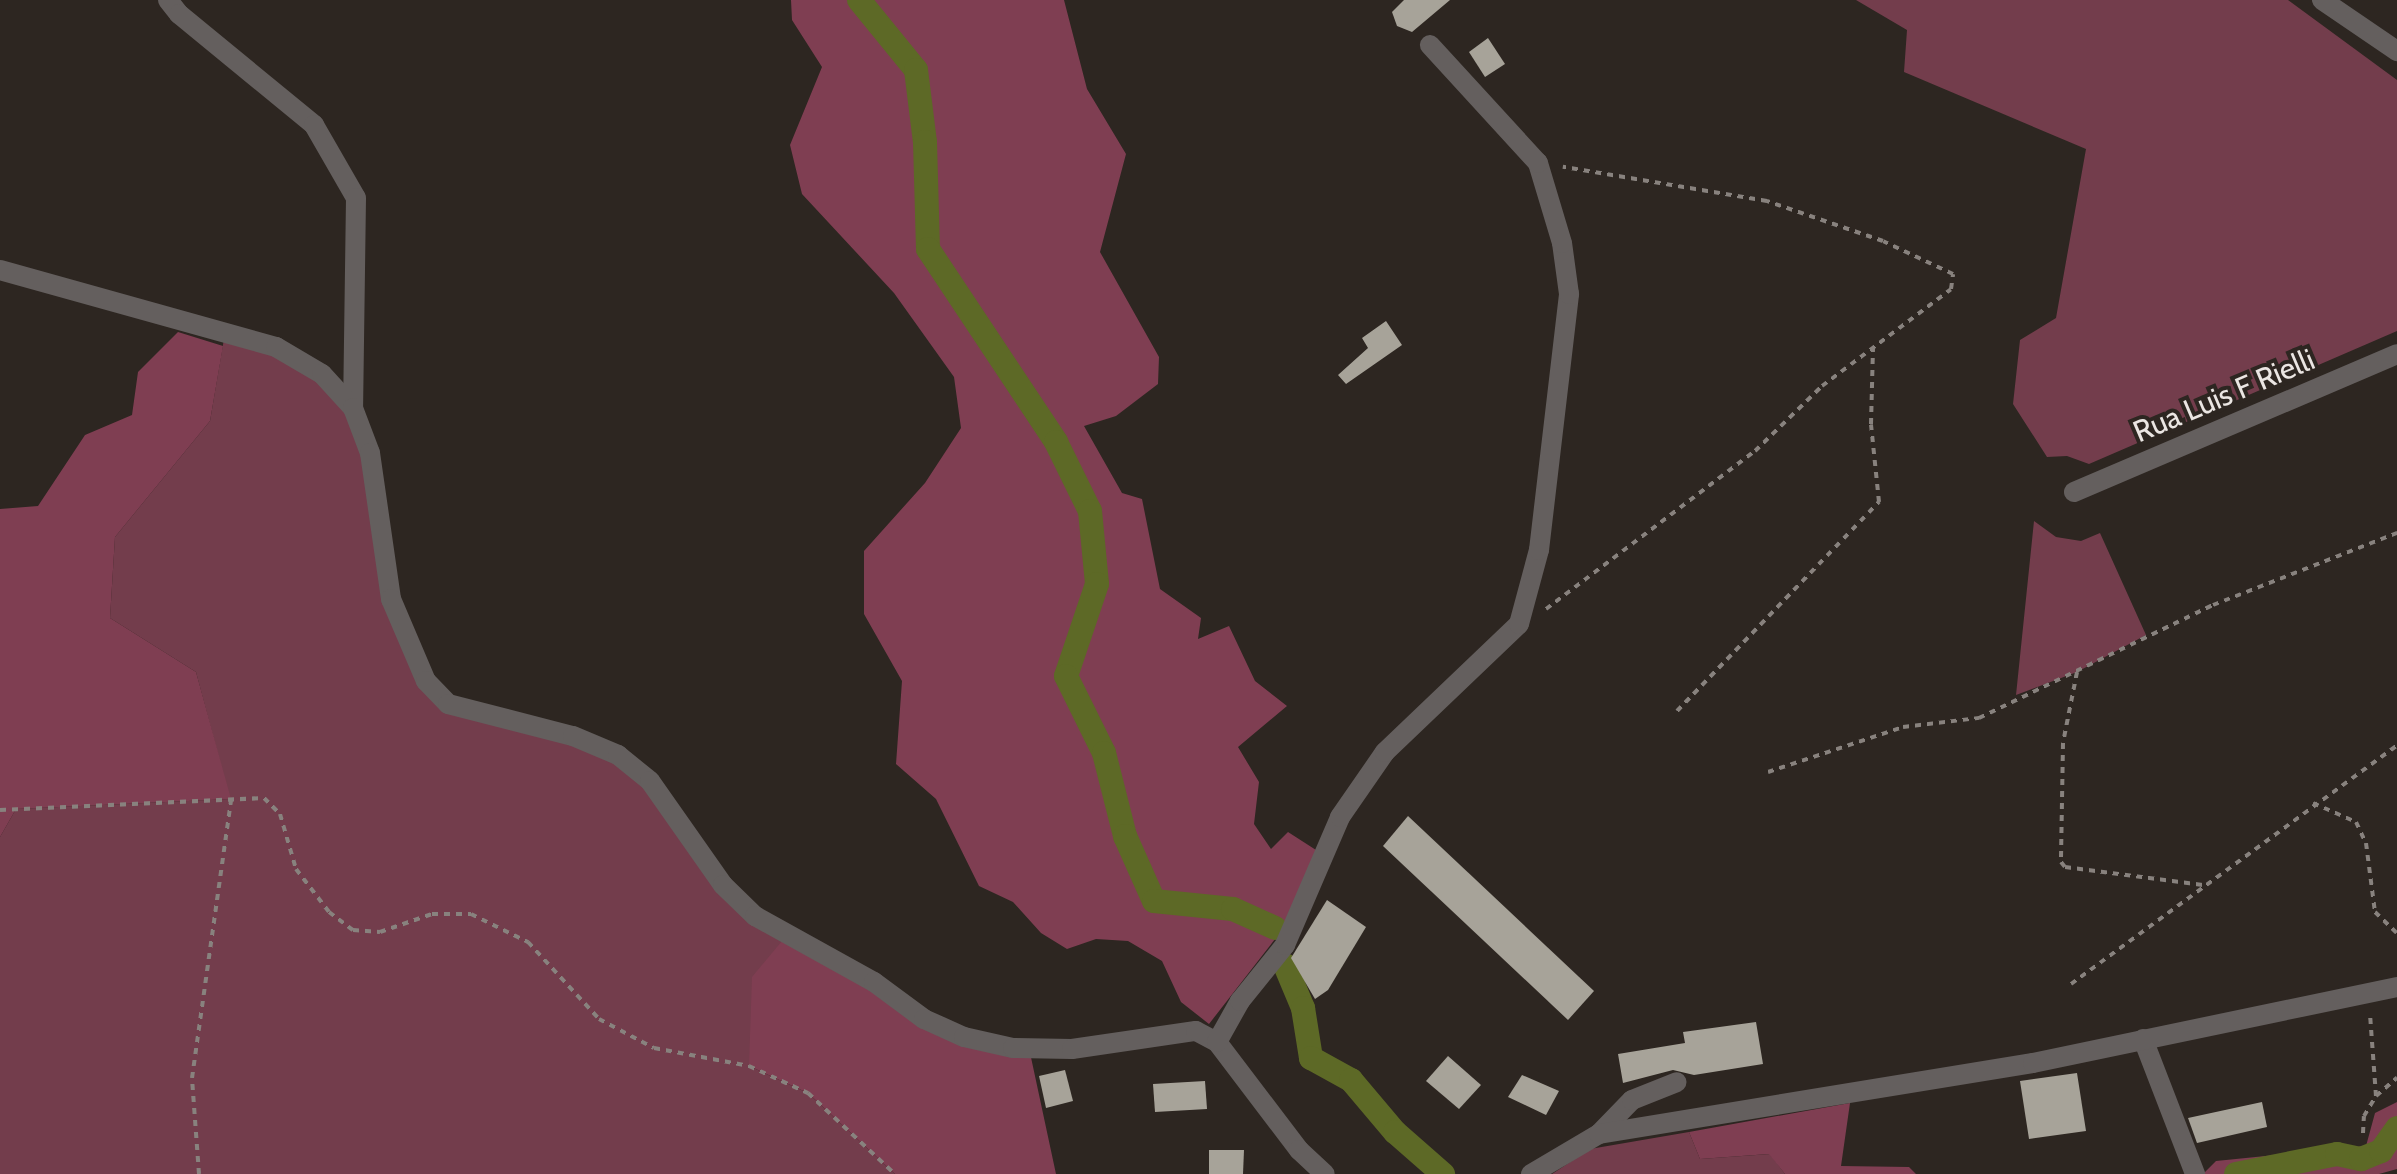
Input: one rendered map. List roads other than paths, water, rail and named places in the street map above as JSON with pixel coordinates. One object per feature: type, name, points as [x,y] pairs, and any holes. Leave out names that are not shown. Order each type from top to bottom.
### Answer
[{"type":"street","points":[[168,0],[179,14],[314,125],[356,198],[353,408],[370,453],[391,599],[402,635],[426,681],[448,704],[573,736],[618,755],[650,781],[723,885],[755,916],[874,982],[924,1019],[964,1037],[1013,1048],[1072,1049],[1196,1031],[1217,1042],[1299,1150],[1325,1174]]},
{"type":"street","points":[[2322,0],[2397,51]]},
{"type":"street","points":[[1217,1042],[1240,1001],[1285,945],[1340,817],[1385,752],[1519,624],[1539,550],[1569,294],[1562,243],[1538,163],[1430,45]]},
{"type":"street","points":[[0,270],[276,347],[322,374],[353,408]]},
{"type":"street","name":"Rua Luis F Rielli","points":[[2074,492],[2397,354]]},
{"type":"street","points":[[1599,1134],[2033,1063],[2397,987]]},
{"type":"street","points":[[2143,1039],[2195,1174]]},
{"type":"street","points":[[1531,1174],[1599,1134],[1632,1100],[1677,1082]]},
{"type":"waterway","points":[[859,0],[916,70],[925,142],[928,249],[1056,442],[1090,511],[1097,584],[1066,676],[1104,753],[1125,836],[1154,901],[1233,909],[1275,928]]},
{"type":"waterway","points":[[1285,965],[1303,1008],[1311,1058],[1351,1080],[1395,1132],[1443,1174]]},
{"type":"waterway","points":[[2236,1174],[2337,1154],[2361,1159],[2381,1151],[2397,1128]]}]
